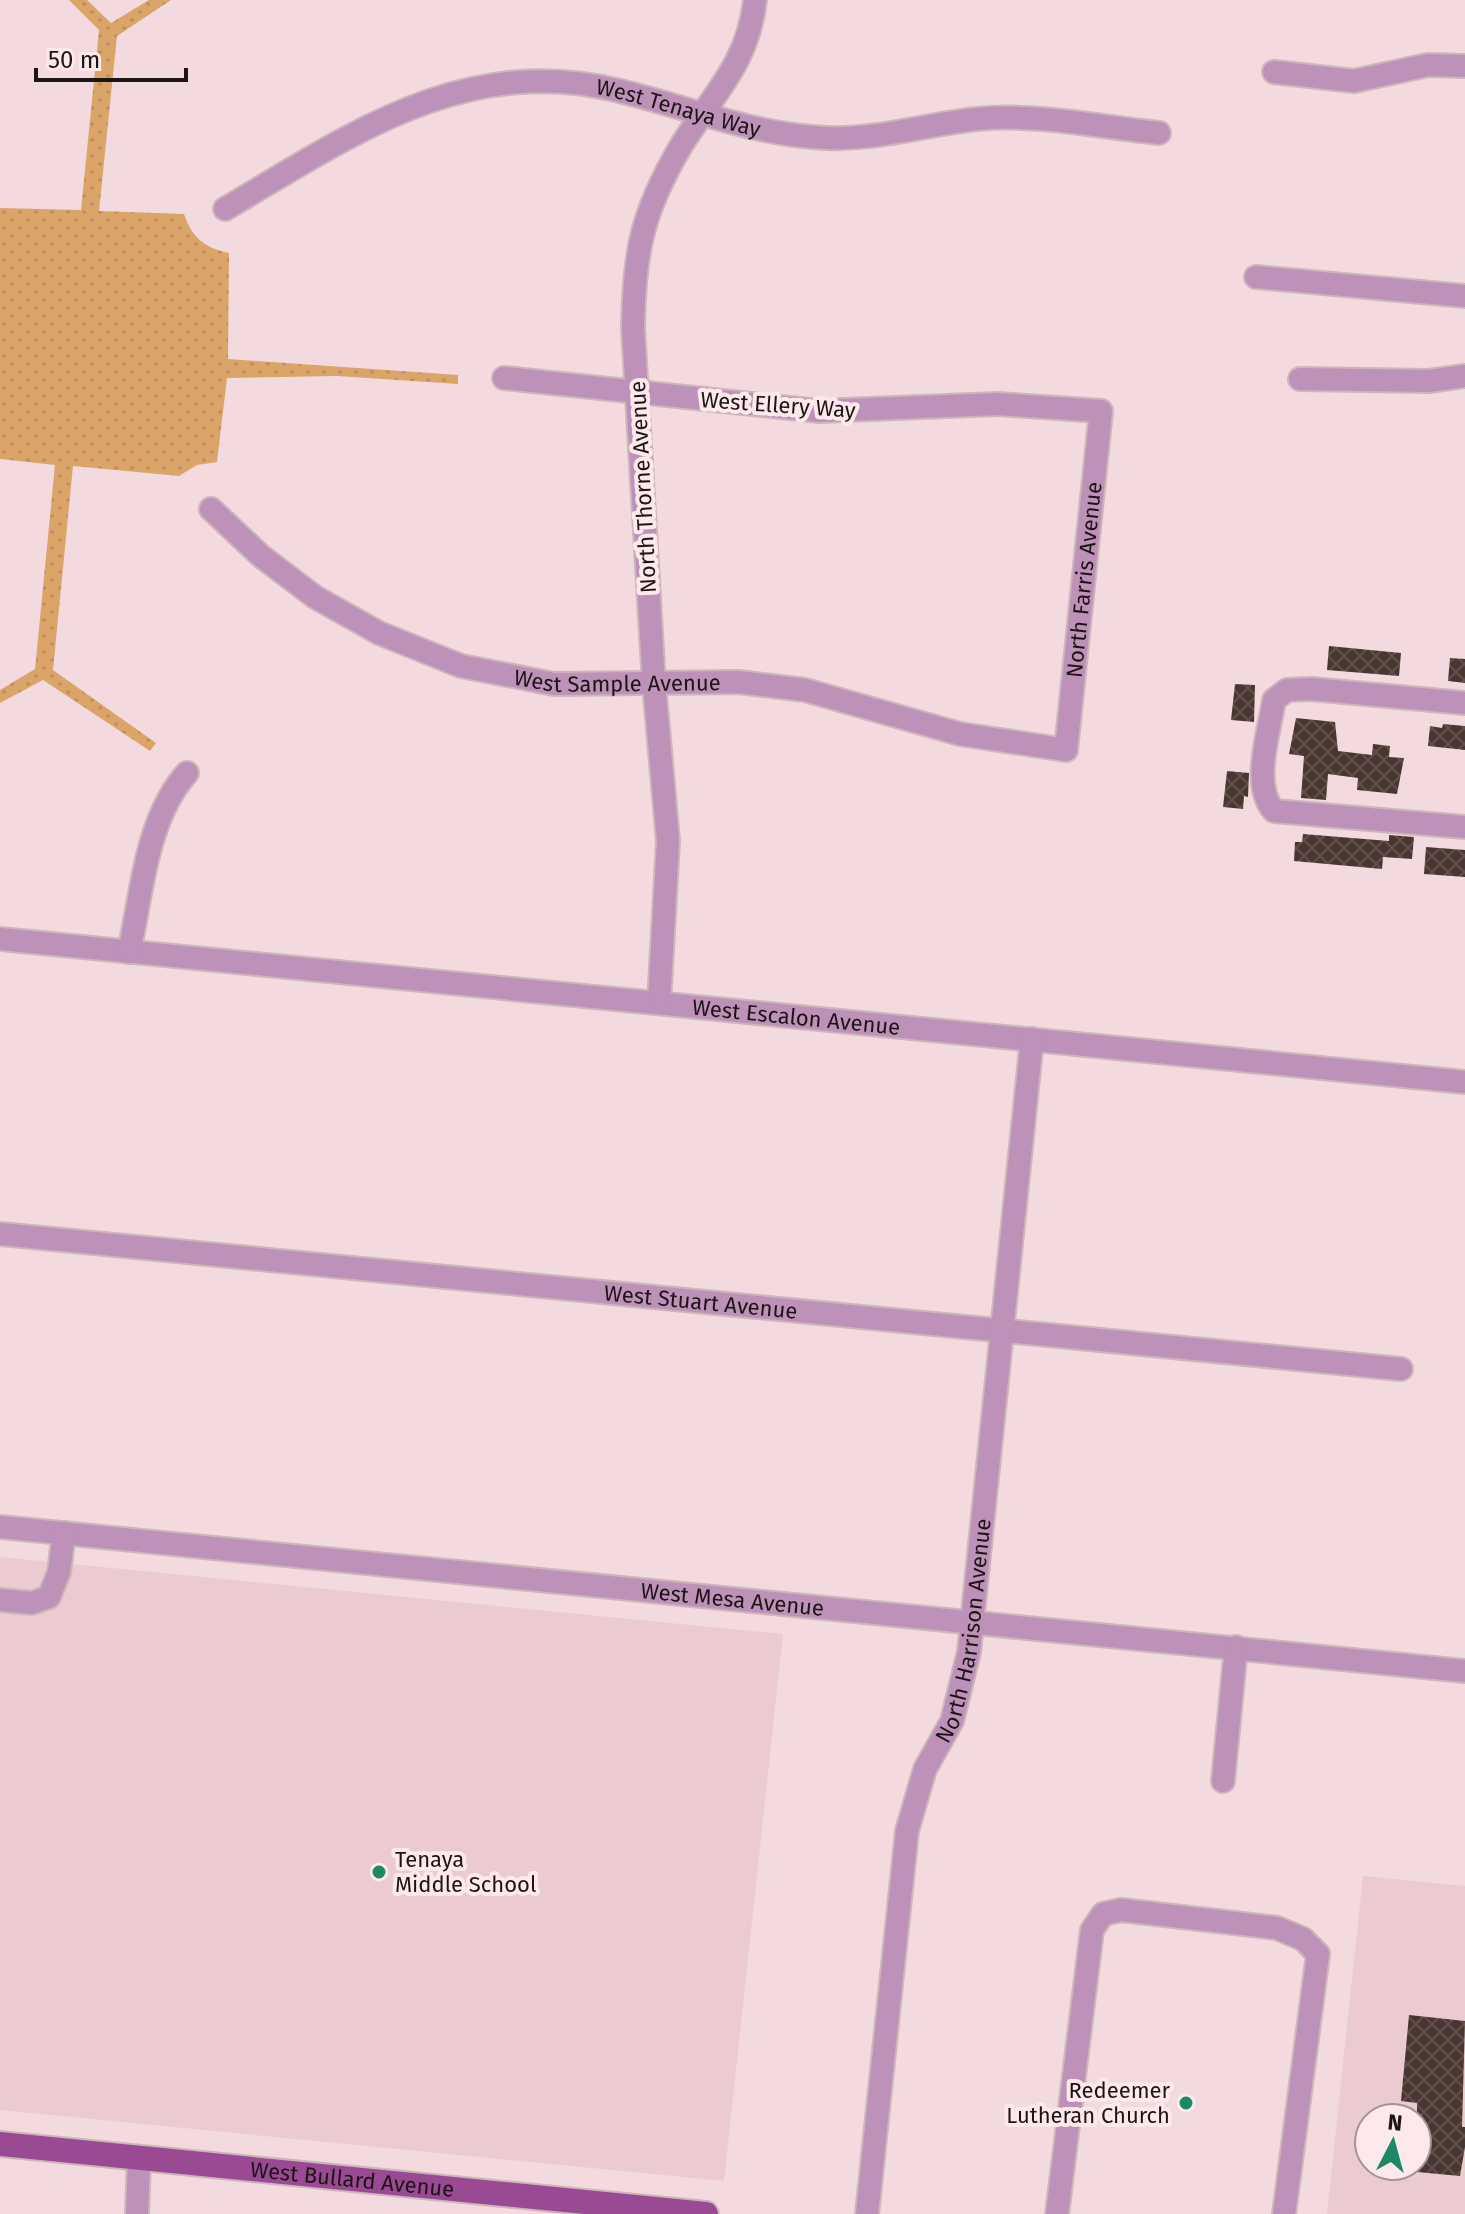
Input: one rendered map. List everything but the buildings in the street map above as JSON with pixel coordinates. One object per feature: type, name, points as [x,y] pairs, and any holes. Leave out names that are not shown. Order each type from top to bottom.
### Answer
[{"type":"main road","name":"West Bullard Avenue","points":[[0,2144],[706,2214]]},
{"type":"street","name":"North Thorne Avenue","points":[[659,1003],[668,841],[654,684],[633,328],[639,236],[655,194],[746,47],[755,0]]},
{"type":"street","points":[[1274,72],[1354,81],[1428,65],[1465,66]]},
{"type":"street","name":"West Tenaya Way","points":[[225,209],[372,122],[427,100],[473,88],[520,82],[569,83],[616,90],[746,128],[830,138],[979,119],[1020,118],[1159,133]]},
{"type":"street","points":[[1256,277],[1465,296]]},
{"type":"street","points":[[1300,379],[1429,381],[1465,376]]},
{"type":"street","name":"West Ellery Way","points":[[504,378],[819,411],[998,404],[1101,411]]},
{"type":"street","name":"North Farris Avenue","points":[[1066,750],[1101,411]]},
{"type":"street","name":"West Sample Avenue","points":[[211,509],[261,556],[315,597],[379,633],[461,666],[554,684],[738,682],[805,690],[960,734],[1066,750]]},
{"type":"street","points":[[1465,703],[1311,689],[1287,690],[1274,700],[1262,780],[1265,801],[1274,811],[1465,827]]},
{"type":"street","points":[[129,952],[159,817],[173,789],[187,773]]},
{"type":"street","name":"West Escalon Avenue","points":[[0,939],[1465,1082]]},
{"type":"street","name":"North Harrison Avenue","points":[[867,2214],[907,1831],[925,1769],[952,1721],[969,1652],[1032,1039]]},
{"type":"street","name":"West Stuart Avenue","points":[[0,1234],[1401,1369]]},
{"type":"street","name":"West Mesa Avenue","points":[[0,1527],[1465,1671]]},
{"type":"street","points":[[0,1600],[32,1603],[49,1597],[59,1572],[64,1533]]},
{"type":"street","points":[[1223,1781],[1236,1647]]},
{"type":"street","points":[[1057,2214],[1092,1930],[1103,1914],[1121,1910],[1277,1928],[1303,1939],[1318,1954],[1284,2214]]},
{"type":"street","points":[[137,2214],[139,2158]]},
{"type":"shaded area","points":[[69,0],[87,0],[111,23],[149,0],[171,0],[117,36],[99,211],[184,214],[200,241],[229,253],[228,359],[458,375],[458,384],[337,376],[227,378],[217,462],[197,465],[179,476],[73,466],[53,670],[156,743],[150,751],[43,680],[0,703],[0,690],[35,669],[55,465],[0,459],[0,208],[81,210],[99,30]]},
{"type":"shaded area","name":"Tenaya Middle School","points":[[0,1557],[783,1634],[724,2181],[0,2110]]},
{"type":"shaded area","points":[[1363,1876],[1465,1886],[1465,2214],[1327,2214]]},
{"type":"place","name":"Tenaya Middle School","points":[[379,1872]]},
{"type":"place","name":"Redeemer Lutheran Church","points":[[1186,2103]]}]
